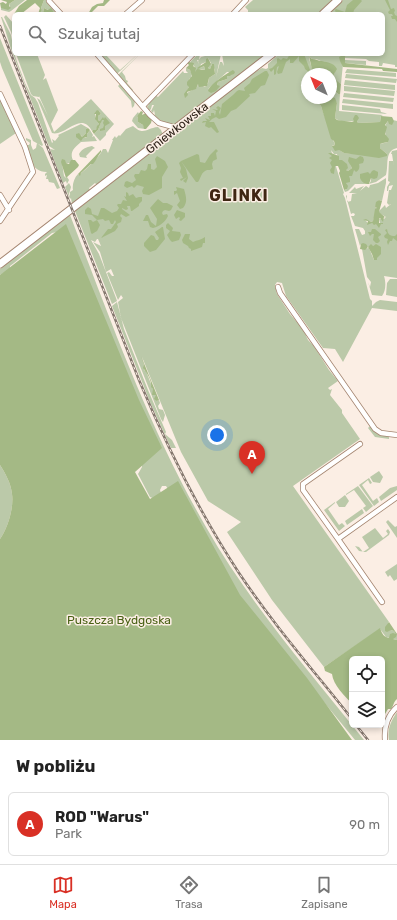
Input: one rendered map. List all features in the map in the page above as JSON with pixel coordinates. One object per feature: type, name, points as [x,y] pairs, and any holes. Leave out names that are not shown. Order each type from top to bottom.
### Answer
[{"type":"main road","points":[[325,12],[338,0]]},
{"type":"main road","name":"Gniewkowska","points":[[0,264],[269,56]]},
{"type":"street","points":[[128,12],[142,0]]},
{"type":"street","points":[[235,12],[246,0]]},
{"type":"street","points":[[49,1],[59,12]]},
{"type":"street","points":[[98,56],[149,114],[159,123],[177,128]]},
{"type":"street","points":[[143,106],[191,56]]},
{"type":"street","points":[[0,94],[25,147],[33,172],[0,222]]},
{"type":"street","points":[[0,195],[9,210]]},
{"type":"street","points":[[278,287],[280,293],[375,429],[381,433],[397,435]]},
{"type":"street","points":[[360,444],[303,484],[303,490],[382,602]]},
{"type":"street","points":[[338,539],[397,497]]},
{"type":"street","points":[[385,740],[386,724],[391,713],[397,706]]},
{"type":"green space","points":[[1,0],[15,0],[9,4],[11,8],[8,10],[1,8],[0,3],[3,2],[6,4],[7,2]]},
{"type":"green space","points":[[15,0],[25,0],[9,12],[1,10],[1,8],[10,7],[9,4]]},
{"type":"green space","points":[[27,0],[44,0],[41,12],[39,12],[40,8],[35,3],[24,12],[15,12],[19,6]]},
{"type":"green space","points":[[44,0],[49,0],[47,2],[55,12],[44,8],[43,12],[41,12]]},
{"type":"green space","points":[[104,0],[110,0],[104,6],[98,6],[92,12],[89,12],[92,7],[103,3]]},
{"type":"green space","points":[[253,0],[334,0],[321,12],[248,12],[245,7]]},
{"type":"green space","points":[[343,0],[397,0],[397,67],[395,67],[395,65],[383,63],[382,66],[379,66],[379,62],[369,61],[366,59],[345,58],[346,56],[385,56],[385,12],[331,12]]},
{"type":"green space","points":[[353,0],[362,1],[354,12],[345,12],[347,5]]},
{"type":"green space","points":[[385,0],[388,0],[391,9],[394,8],[395,15],[397,16],[397,22],[395,19],[392,19],[392,14],[389,14],[388,12],[390,10]]},
{"type":"green space","points":[[44,8],[48,10],[51,8],[54,12],[43,12]]},
{"type":"green space","points":[[336,9],[345,12],[336,12]]},
{"type":"green space","points":[[6,15],[12,22],[12,35],[11,32],[4,17]]},
{"type":"green space","points":[[1,17],[11,35],[12,52]]},
{"type":"green space","points":[[0,38],[43,145],[42,146],[33,141],[2,68],[0,62]]},
{"type":"green space","points":[[14,56],[31,95],[38,103],[52,143],[52,139],[55,141],[59,136],[58,135],[81,124],[88,128],[83,136],[85,138],[87,137],[90,130],[93,135],[92,137],[94,136],[97,141],[81,142],[72,152],[73,160],[71,160],[71,163],[62,163],[64,176],[69,180],[67,184],[66,181],[63,183],[50,149],[55,150],[49,146]]},
{"type":"green space","points":[[17,56],[38,56],[45,75],[43,80],[46,78],[58,110],[51,124],[54,132],[91,99],[114,124],[100,141],[94,134],[98,130],[101,122],[97,119],[101,114],[99,111],[95,114],[96,120],[99,124],[96,130],[92,131],[88,125],[78,123],[57,133],[52,133],[37,98],[40,100],[48,116],[39,96],[33,96]]},
{"type":"green space","points":[[101,56],[107,56],[120,70],[136,56],[118,73],[116,73]]},
{"type":"green space","points":[[138,56],[122,72],[128,81],[127,83],[133,90],[132,91],[118,76],[119,74]]},
{"type":"green space","points":[[196,56],[200,56],[199,60],[201,57],[205,56],[221,56],[216,77],[220,62],[222,62],[224,66],[222,56],[264,56],[175,125],[159,120],[151,114],[155,115],[154,110],[153,113],[151,111],[154,105],[152,105],[149,111],[147,106],[149,105],[147,103],[155,95],[158,97],[183,71],[184,73],[188,73],[186,68],[190,70],[192,74],[191,78],[189,79],[187,93],[197,87],[198,84],[205,87],[209,78],[215,74],[212,64],[210,69],[208,68],[211,63],[208,58],[206,62],[201,64],[200,68],[204,66],[205,70],[201,69],[194,73],[195,67],[190,62]],"holes":[[[227,72],[229,72],[230,76],[227,76],[227,79],[218,82],[217,85],[208,89]]]},
{"type":"green space","points":[[277,56],[309,56],[312,68],[301,68],[301,104],[320,104],[335,145],[332,145],[344,153],[383,156],[387,154],[380,148],[380,144],[388,142],[385,134],[385,126],[388,121],[397,121],[397,148],[390,152],[386,175],[376,182],[369,184],[371,181],[371,175],[364,183],[368,184],[355,184],[345,192],[344,190],[347,189],[346,183],[348,175],[353,170],[356,159],[354,159],[350,164],[352,168],[348,171],[341,164],[337,154],[334,154],[331,150],[344,193],[343,194],[370,299],[372,301],[372,306],[380,300],[397,302],[397,311],[372,308],[343,362],[335,349],[323,348],[286,296],[282,283],[277,282],[275,285],[277,294],[290,314],[303,329],[308,340],[314,346],[329,370],[338,381],[328,388],[330,390],[332,389],[330,395],[342,410],[342,413],[360,439],[293,486],[389,622],[388,623],[391,630],[397,634],[397,640],[386,637],[380,629],[324,667],[272,600],[227,532],[241,522],[208,501],[181,452],[142,357],[144,370],[146,371],[157,401],[159,400],[160,403],[158,406],[159,409],[163,410],[165,415],[163,422],[161,419],[121,318],[118,302],[123,298],[121,295],[118,300],[107,273],[109,272],[112,276],[114,276],[111,269],[106,272],[100,252],[93,242],[101,246],[98,239],[95,242],[91,240],[99,254],[117,301],[112,304],[75,211],[166,141],[169,142],[168,139],[250,75],[262,68],[268,68],[268,64]]},
{"type":"green space","points":[[289,56],[299,56],[293,63],[290,63],[290,59],[286,62],[282,73],[278,74],[277,72],[279,66],[277,67],[276,74],[274,75],[274,69],[271,72],[269,69],[277,63],[278,58],[281,60],[283,58],[287,59]]},
{"type":"green space","points":[[299,56],[305,56],[309,68],[305,68],[299,61]]},
{"type":"green space","points":[[309,56],[345,56],[341,84],[337,81],[337,68],[331,68],[315,59],[312,59]]},
{"type":"green space","points":[[309,56],[312,59],[330,63],[336,68],[312,68]]},
{"type":"green space","points":[[346,56],[345,63],[397,69],[397,72],[383,71],[382,69],[343,67],[339,57]]},
{"type":"green space","points":[[208,58],[211,64],[208,68],[210,69],[212,64],[214,64],[215,74],[209,78],[207,86],[199,87],[198,84],[196,89],[187,92],[188,95],[185,98],[184,94],[189,87],[187,82],[192,76],[190,70],[186,68],[189,65],[187,63],[194,63],[193,66],[196,68],[195,72],[197,69],[205,70],[204,66],[198,69],[197,68],[206,62],[206,59]]},
{"type":"green space","points":[[345,60],[366,61],[366,65],[345,63]]},
{"type":"green space","points":[[347,69],[396,73],[396,77],[345,73]]},
{"type":"green space","points":[[233,70],[235,72],[234,74],[227,76],[227,79],[218,82],[217,85],[220,86],[216,91],[211,93],[208,91],[215,82]]},
{"type":"green space","points":[[267,71],[269,75],[265,85],[261,86],[255,93],[249,94],[250,96],[236,109],[231,111],[226,117],[219,119],[216,117],[209,122],[214,122],[219,132],[217,133],[211,127],[209,128],[205,126],[206,122],[202,123],[203,121],[207,121],[205,118],[210,120],[208,116],[211,116],[211,113],[214,113],[215,116],[216,111],[212,109],[217,110],[218,109],[216,108],[218,106],[221,108],[219,112],[220,115],[222,104],[237,91],[245,91],[244,88],[252,79]]},
{"type":"green space","points":[[346,74],[397,79],[396,83],[345,78]]},
{"type":"green space","points":[[345,80],[395,85],[395,90],[344,85]]},
{"type":"green space","points":[[337,81],[341,84],[339,95],[337,93]]},
{"type":"green space","points":[[120,84],[135,101],[132,108],[131,101],[118,86]]},
{"type":"green space","points":[[344,86],[395,91],[394,96],[344,91]]},
{"type":"green space","points":[[337,93],[339,95],[340,94],[339,111],[383,115],[381,116],[380,122],[358,123],[357,121],[340,121],[335,118]]},
{"type":"green space","points":[[344,93],[394,98],[393,102],[343,97]]},
{"type":"green space","points":[[0,99],[16,133],[0,144]]},
{"type":"green space","points":[[343,99],[393,104],[393,109],[342,103]]},
{"type":"green space","points":[[320,104],[337,104],[335,118],[337,120],[352,122],[354,121],[353,119],[355,115],[357,115],[359,118],[357,121],[358,123],[380,122],[381,116],[392,117],[394,121],[392,125],[389,124],[388,121],[385,125],[387,127],[385,134],[389,139],[388,142],[380,144],[380,148],[387,154],[387,156],[379,158],[344,153],[339,150],[335,151],[332,146],[335,145],[334,141],[331,139]]},
{"type":"green space","points":[[342,105],[380,109],[381,112],[387,114],[342,110]]},
{"type":"green space","points":[[97,110],[101,114],[98,116],[98,120],[100,121],[103,117],[104,119],[105,117],[110,123],[105,126],[105,130],[100,131],[104,125],[104,120],[102,120],[98,130],[94,134],[92,131],[96,130],[99,124],[95,119],[96,114],[94,114]]},
{"type":"green space","points":[[141,111],[143,112],[142,115],[146,113],[147,116],[152,119],[151,123],[146,129],[144,129],[143,125],[138,122],[137,116]]},
{"type":"green space","points":[[138,112],[138,122],[143,125],[145,129],[138,128],[132,121]]},
{"type":"green space","points":[[133,126],[140,131],[158,127],[163,135],[97,185],[95,183],[89,188],[90,190],[72,204],[71,198],[70,199],[65,187],[69,183],[71,187],[69,194],[70,197],[70,192],[73,190],[75,177],[92,163],[103,149],[106,149],[108,153],[112,140],[115,136],[116,138],[119,135],[120,136],[126,129]]},
{"type":"green space","points":[[88,128],[90,130],[87,137],[83,138],[81,141],[76,137],[76,134],[79,133],[82,137]]},
{"type":"green space","points":[[26,138],[31,140],[33,150],[36,148],[37,143],[43,148],[60,188],[57,189],[54,183],[49,182],[48,179],[46,179],[47,175],[45,176],[45,174],[47,172],[41,171],[34,166],[24,140],[27,145],[30,143],[26,140]]},
{"type":"green space","points":[[92,146],[95,148],[86,156],[87,158],[80,157],[79,154],[81,151]]},
{"type":"green space","points":[[216,149],[218,151],[216,153],[217,159],[213,161],[213,169],[205,171],[198,182],[196,182],[181,161],[197,154],[199,155],[200,162],[205,163]]},
{"type":"green space","points":[[101,150],[94,163],[81,173],[80,176],[78,174]]},
{"type":"green space","points":[[397,150],[397,278],[384,276],[385,286],[382,296],[372,295],[368,282],[370,287],[371,282],[367,277],[362,249],[369,248],[374,260],[381,253],[377,245],[369,247],[361,244],[360,246],[355,229],[359,229],[362,235],[365,234],[365,231],[363,228],[355,226],[351,216],[354,216],[355,214],[351,214],[348,202],[351,201],[352,194],[357,193],[349,193],[355,187],[356,189],[364,186],[360,191],[366,186],[369,188],[370,185],[378,183],[386,178],[382,201],[379,200],[375,207],[377,208],[373,221],[371,222],[365,220],[368,223],[375,224],[380,223],[379,219],[384,219],[386,217],[379,213],[379,211],[385,205],[386,208],[391,204],[389,205],[387,203],[389,190],[391,190],[393,185],[389,186],[387,191],[387,187],[390,182],[388,181],[389,161],[393,161],[394,167],[392,154],[391,154],[392,151]]},
{"type":"green space","points":[[328,153],[339,156],[339,160],[342,160],[347,164],[348,168],[346,170],[348,171],[352,168],[348,161],[349,157],[356,159],[360,156],[363,157],[364,160],[363,163],[359,164],[359,170],[356,172],[354,170],[352,176],[349,176],[350,182],[346,183],[348,186],[347,189],[344,190],[338,166],[335,166],[334,174],[331,173],[330,170],[332,167],[330,163],[332,160],[329,158],[332,156]]},
{"type":"green space","points":[[157,156],[165,161],[168,167],[162,177],[162,188],[149,195],[143,194],[142,191],[144,187],[137,185],[134,188],[132,186],[127,188],[124,186],[125,182],[127,181],[132,183],[136,180],[134,176],[135,174],[139,174],[141,170],[145,171],[148,164],[151,164],[151,169],[154,170],[157,167],[155,159]]},
{"type":"green space","points":[[62,159],[69,164],[71,160],[75,160],[79,165],[66,178],[61,162]]},
{"type":"green space","points":[[181,161],[186,169],[188,178],[186,183],[183,181],[187,177],[181,181],[180,179],[183,178],[180,172],[181,168],[179,163]]},
{"type":"green space","points":[[374,170],[378,172],[377,178],[371,178],[369,184],[362,182],[360,174],[368,172],[370,174]]},
{"type":"green space","points":[[176,187],[184,189],[186,197],[185,206],[180,209],[177,205],[180,201],[177,193],[174,195],[174,191],[177,190]]},
{"type":"green space","points":[[126,192],[129,196],[133,194],[136,198],[142,197],[142,201],[139,206],[132,211],[130,206],[127,206],[128,209],[126,210],[122,208],[130,215],[126,217],[121,214],[121,222],[117,224],[118,227],[115,231],[101,238],[116,222],[115,220],[113,224],[111,224],[109,220],[97,220],[92,215],[85,214],[85,210],[88,207],[91,209],[92,214],[98,216],[101,208],[104,208],[112,213],[117,211],[119,208],[117,205],[118,204],[121,204],[123,200],[127,201],[124,196],[126,197]]},
{"type":"green space","points":[[158,199],[163,203],[173,206],[169,211],[163,211],[163,215],[167,214],[168,216],[164,222],[153,228],[150,227],[148,221],[143,221],[146,215],[148,215],[151,222],[156,226],[157,219],[150,208]]},
{"type":"green space","points":[[379,200],[382,201],[379,212],[386,218],[384,217],[383,222],[380,218],[379,219],[379,223],[383,224],[381,224],[379,228],[376,224],[374,225],[372,223],[367,225],[368,221],[363,220],[366,219],[371,222],[373,221],[375,209],[377,208],[375,207],[376,202]]},
{"type":"green space","points":[[177,210],[185,213],[185,217],[181,221],[179,220],[179,217],[176,219],[174,215]]},
{"type":"green space","points":[[70,215],[132,374],[166,452],[185,490],[223,555],[261,610],[301,663],[349,722],[349,728],[354,728],[364,740],[355,740],[246,607],[166,486],[162,486],[160,490],[162,496],[155,499],[150,497],[138,474],[142,467],[142,463],[57,232],[52,233],[10,266],[10,269],[0,275],[0,269]]},
{"type":"green space","points":[[88,220],[93,222],[97,220],[100,225],[97,231],[92,234]]},
{"type":"green space","points":[[168,223],[173,228],[172,231],[180,232],[181,235],[179,240],[172,242],[170,240],[167,235],[170,231],[166,228]]},
{"type":"green space","name":"Puszcza Bydgoska","points":[[66,224],[139,400],[162,448],[135,472],[150,499],[178,481],[240,595],[307,678],[352,740],[0,740],[0,539],[6,529],[10,517],[12,499],[9,482],[0,465],[0,275]]},
{"type":"green space","points":[[162,227],[165,239],[156,250],[150,252],[144,246],[144,243],[151,235],[158,240],[159,238],[155,232]]},
{"type":"green space","points":[[372,229],[375,229],[381,234],[378,237],[380,241],[378,243],[373,240],[374,234],[370,236],[368,232],[371,232]]},
{"type":"green space","points":[[387,229],[388,233],[391,235],[395,236],[397,234],[397,241],[393,238],[388,245],[388,239],[384,236],[387,233],[385,230]]},
{"type":"green space","points":[[185,234],[190,234],[189,239],[193,242],[205,237],[205,243],[203,243],[202,247],[191,251],[188,246],[183,243],[182,240]]},
{"type":"green space","points":[[363,243],[368,247],[365,250],[360,249],[361,244]]},
{"type":"green space","points":[[371,244],[373,246],[376,244],[381,247],[381,254],[377,260],[374,260],[368,247]]},
{"type":"green space","points":[[390,279],[397,279],[397,297],[386,295],[387,283]]},
{"type":"green space","points":[[117,302],[124,329],[166,432],[165,434],[172,440],[176,448],[171,448],[150,402],[112,306]]},
{"type":"green space","points":[[141,356],[159,400],[157,401],[154,399],[156,395],[152,395],[153,389],[151,387],[149,377],[143,368],[144,365]]},
{"type":"green space","points":[[370,426],[377,433],[389,436],[389,439],[375,437],[368,428]]},
{"type":"green space","points":[[0,465],[9,482],[12,505],[6,529],[0,539]]},
{"type":"green space","points":[[379,471],[383,477],[380,483],[373,482],[370,477]]},
{"type":"green space","points":[[369,478],[372,483],[370,484],[368,480],[362,485],[373,501],[377,498],[379,502],[374,506],[359,485]]},
{"type":"green space","points":[[358,486],[373,506],[366,512],[363,508],[366,506],[354,490],[346,495]]},
{"type":"green space","points":[[397,486],[397,490],[381,501],[379,497],[390,488]]},
{"type":"green space","points":[[345,495],[349,501],[345,507],[339,507],[336,502]]},
{"type":"green space","points":[[335,502],[328,509],[339,525],[342,523],[345,526],[339,531],[324,510]]},
{"type":"green space","points":[[362,509],[364,513],[347,525],[345,521]]},
{"type":"green space","points":[[388,520],[395,527],[397,526],[397,538],[386,522]]},
{"type":"green space","points":[[375,528],[383,538],[388,534],[386,531],[388,529],[390,532],[389,535],[364,552],[369,548],[362,537]]},
{"type":"green space","points":[[355,546],[359,547],[363,552],[359,551]]},
{"type":"green space","points":[[397,564],[397,579],[394,581],[390,575],[388,577],[385,572]]},
{"type":"green space","points":[[389,622],[397,634],[393,639],[397,640],[397,699],[392,708],[388,709],[385,714],[385,656],[349,656],[349,701],[337,686],[332,674],[325,671],[324,667],[380,628],[383,635],[387,638],[389,638],[390,634],[396,634],[391,630],[387,632],[385,631],[385,627]]},
{"type":"green space","points":[[397,712],[397,740],[389,740],[390,725]]},
{"type":"railway","points":[[0,26],[139,380],[184,479],[210,527],[252,592],[349,715]]},
{"type":"railway","points":[[358,728],[368,740]]},
{"type":"place","name":"ROD \"Warus\"","points":[[252,474]]},
{"type":"district","name":"GLINKI","points":[[239,195]]}]
